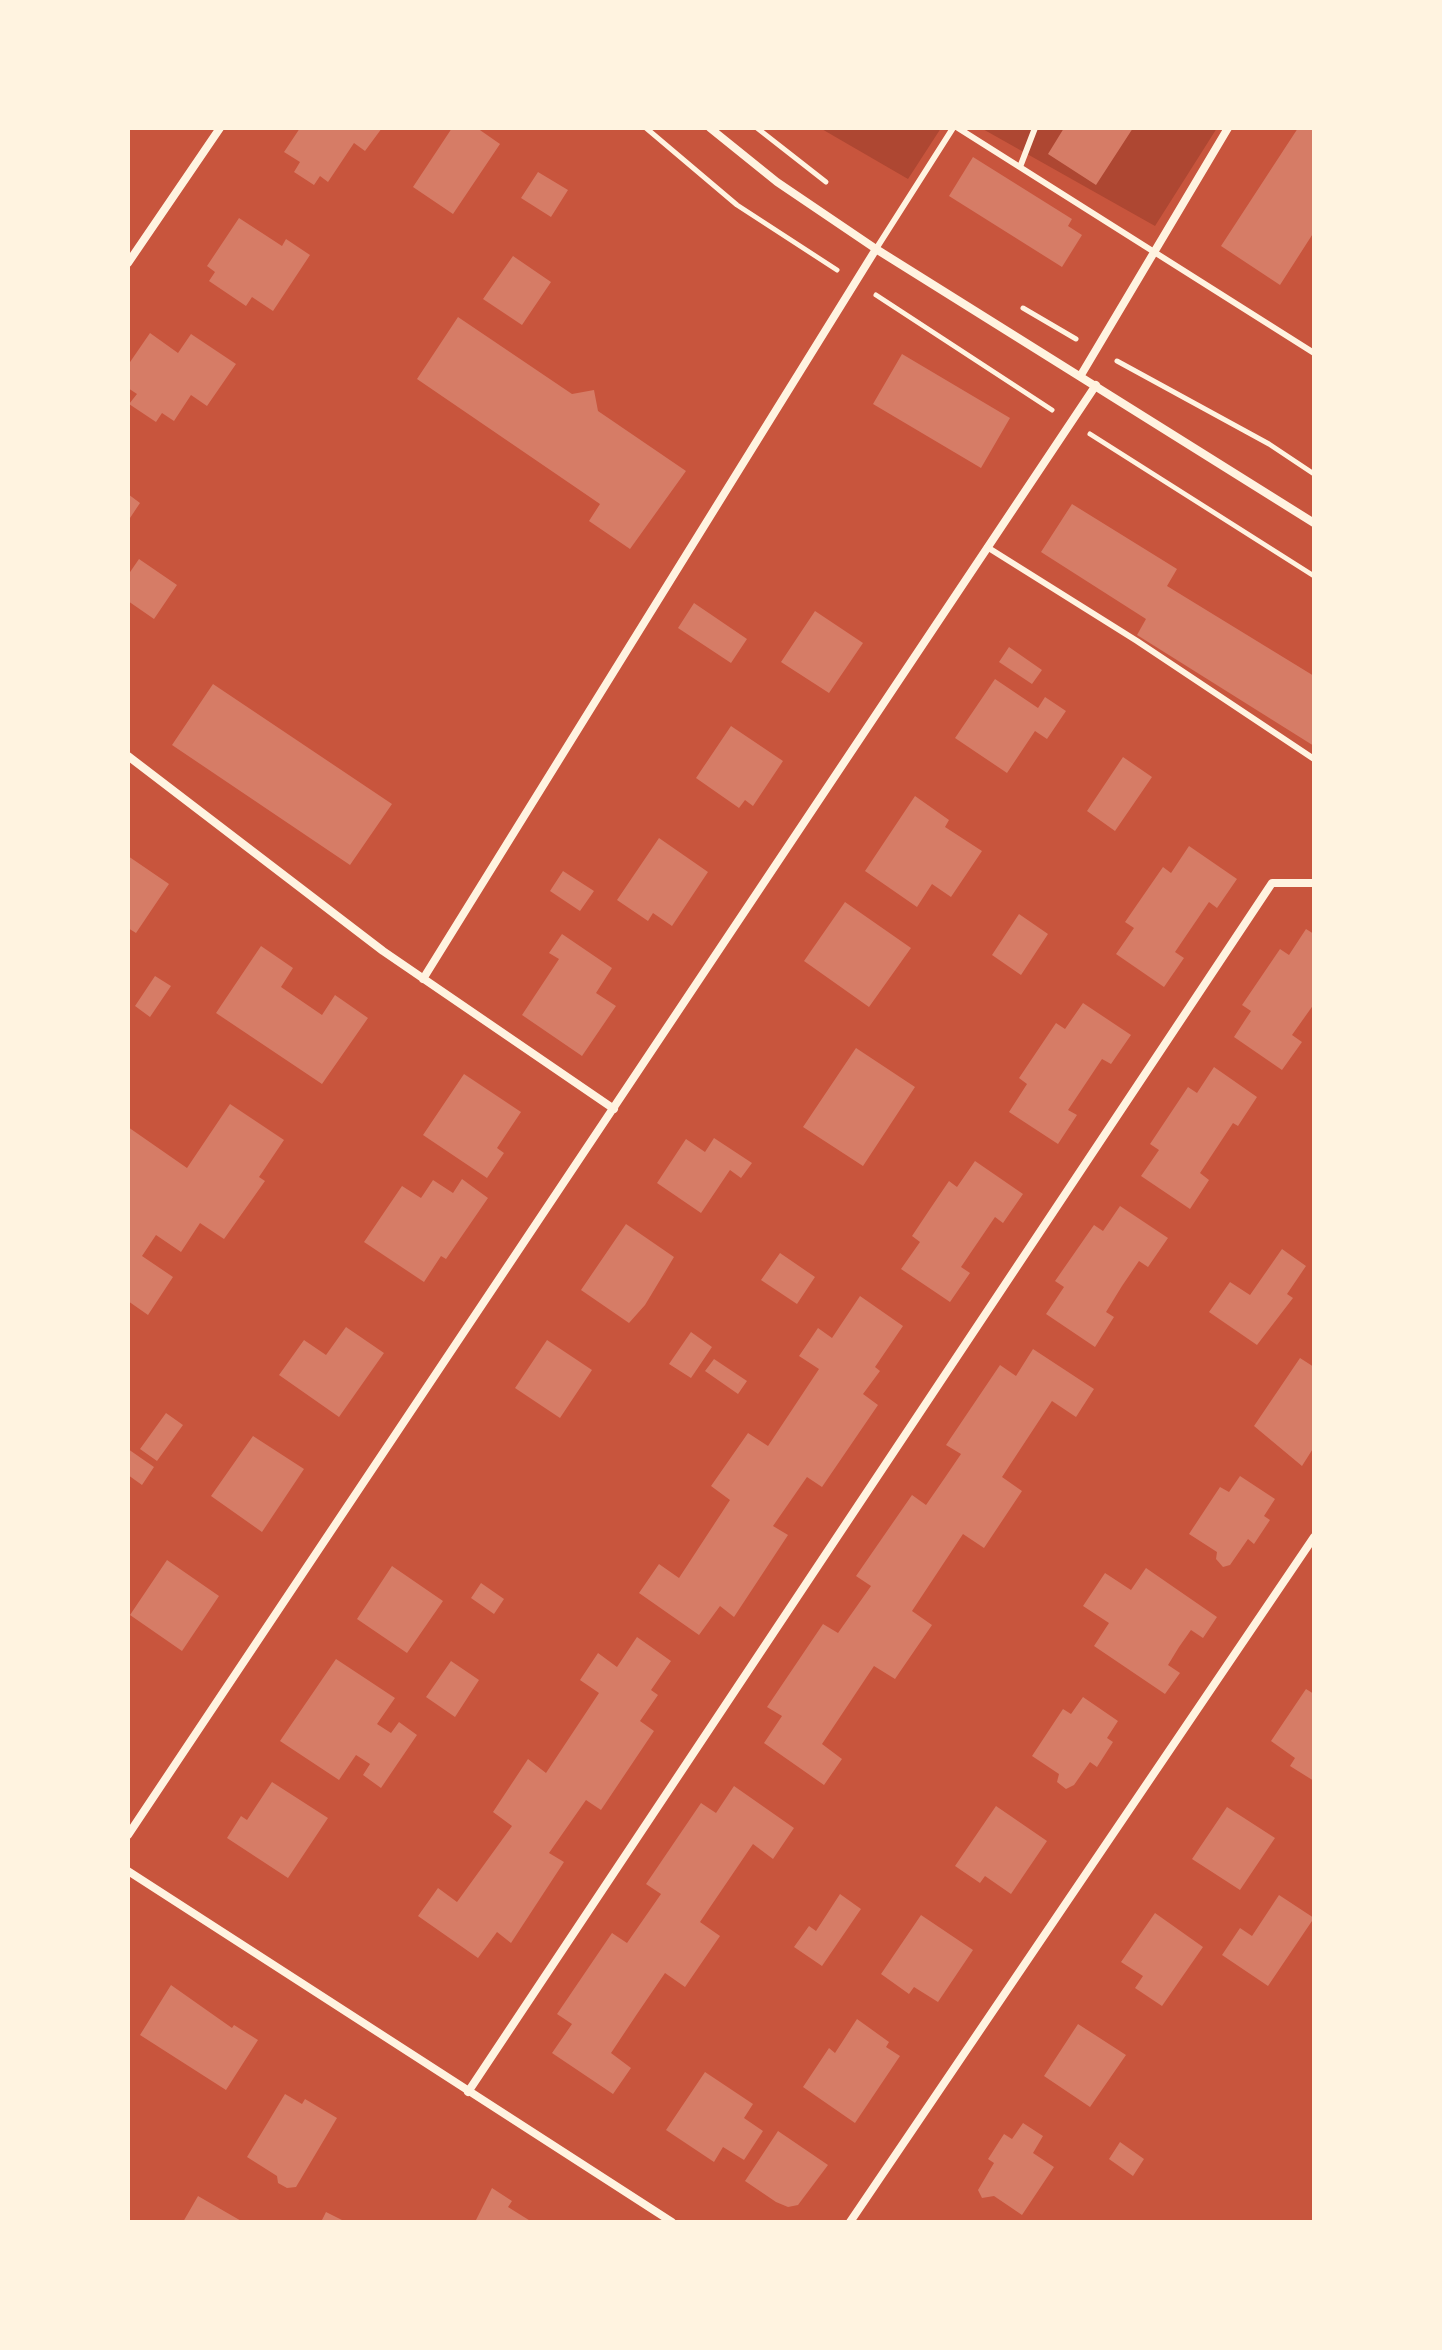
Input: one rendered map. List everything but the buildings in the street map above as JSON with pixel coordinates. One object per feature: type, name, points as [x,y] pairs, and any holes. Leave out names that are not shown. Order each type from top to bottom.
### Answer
[{"type":"street","points":[[128,263],[220,128]]},
{"type":"street","points":[[710,128],[777,182],[876,249],[1314,523]]},
{"type":"street","points":[[1081,375],[1228,128]]},
{"type":"street","points":[[423,979],[876,249]]},
{"type":"street","points":[[128,1835],[1096,385]]},
{"type":"street","points":[[128,756],[423,979],[614,1109]]},
{"type":"street","points":[[468,2092],[1272,883],[1314,883]]},
{"type":"street","points":[[850,2222],[1314,1537]]},
{"type":"street","points":[[128,1871],[672,2222]]},
{"type":"lane","points":[[876,249],[956,128],[1314,353]]},
{"type":"lane","points":[[1020,167],[1035,128]]},
{"type":"lane","points":[[987,547],[1137,641],[1314,759]]},
{"type":"path","points":[[646,128],[737,205],[1314,576]]},
{"type":"path","points":[[757,128],[836,191]]},
{"type":"path","points":[[1012,302],[1269,444],[1314,474]]},
{"type":"shaded area","points":[[820,128],[941,128],[908,179]]},
{"type":"shaded area","points":[[981,128],[1217,128],[1155,226]]}]
